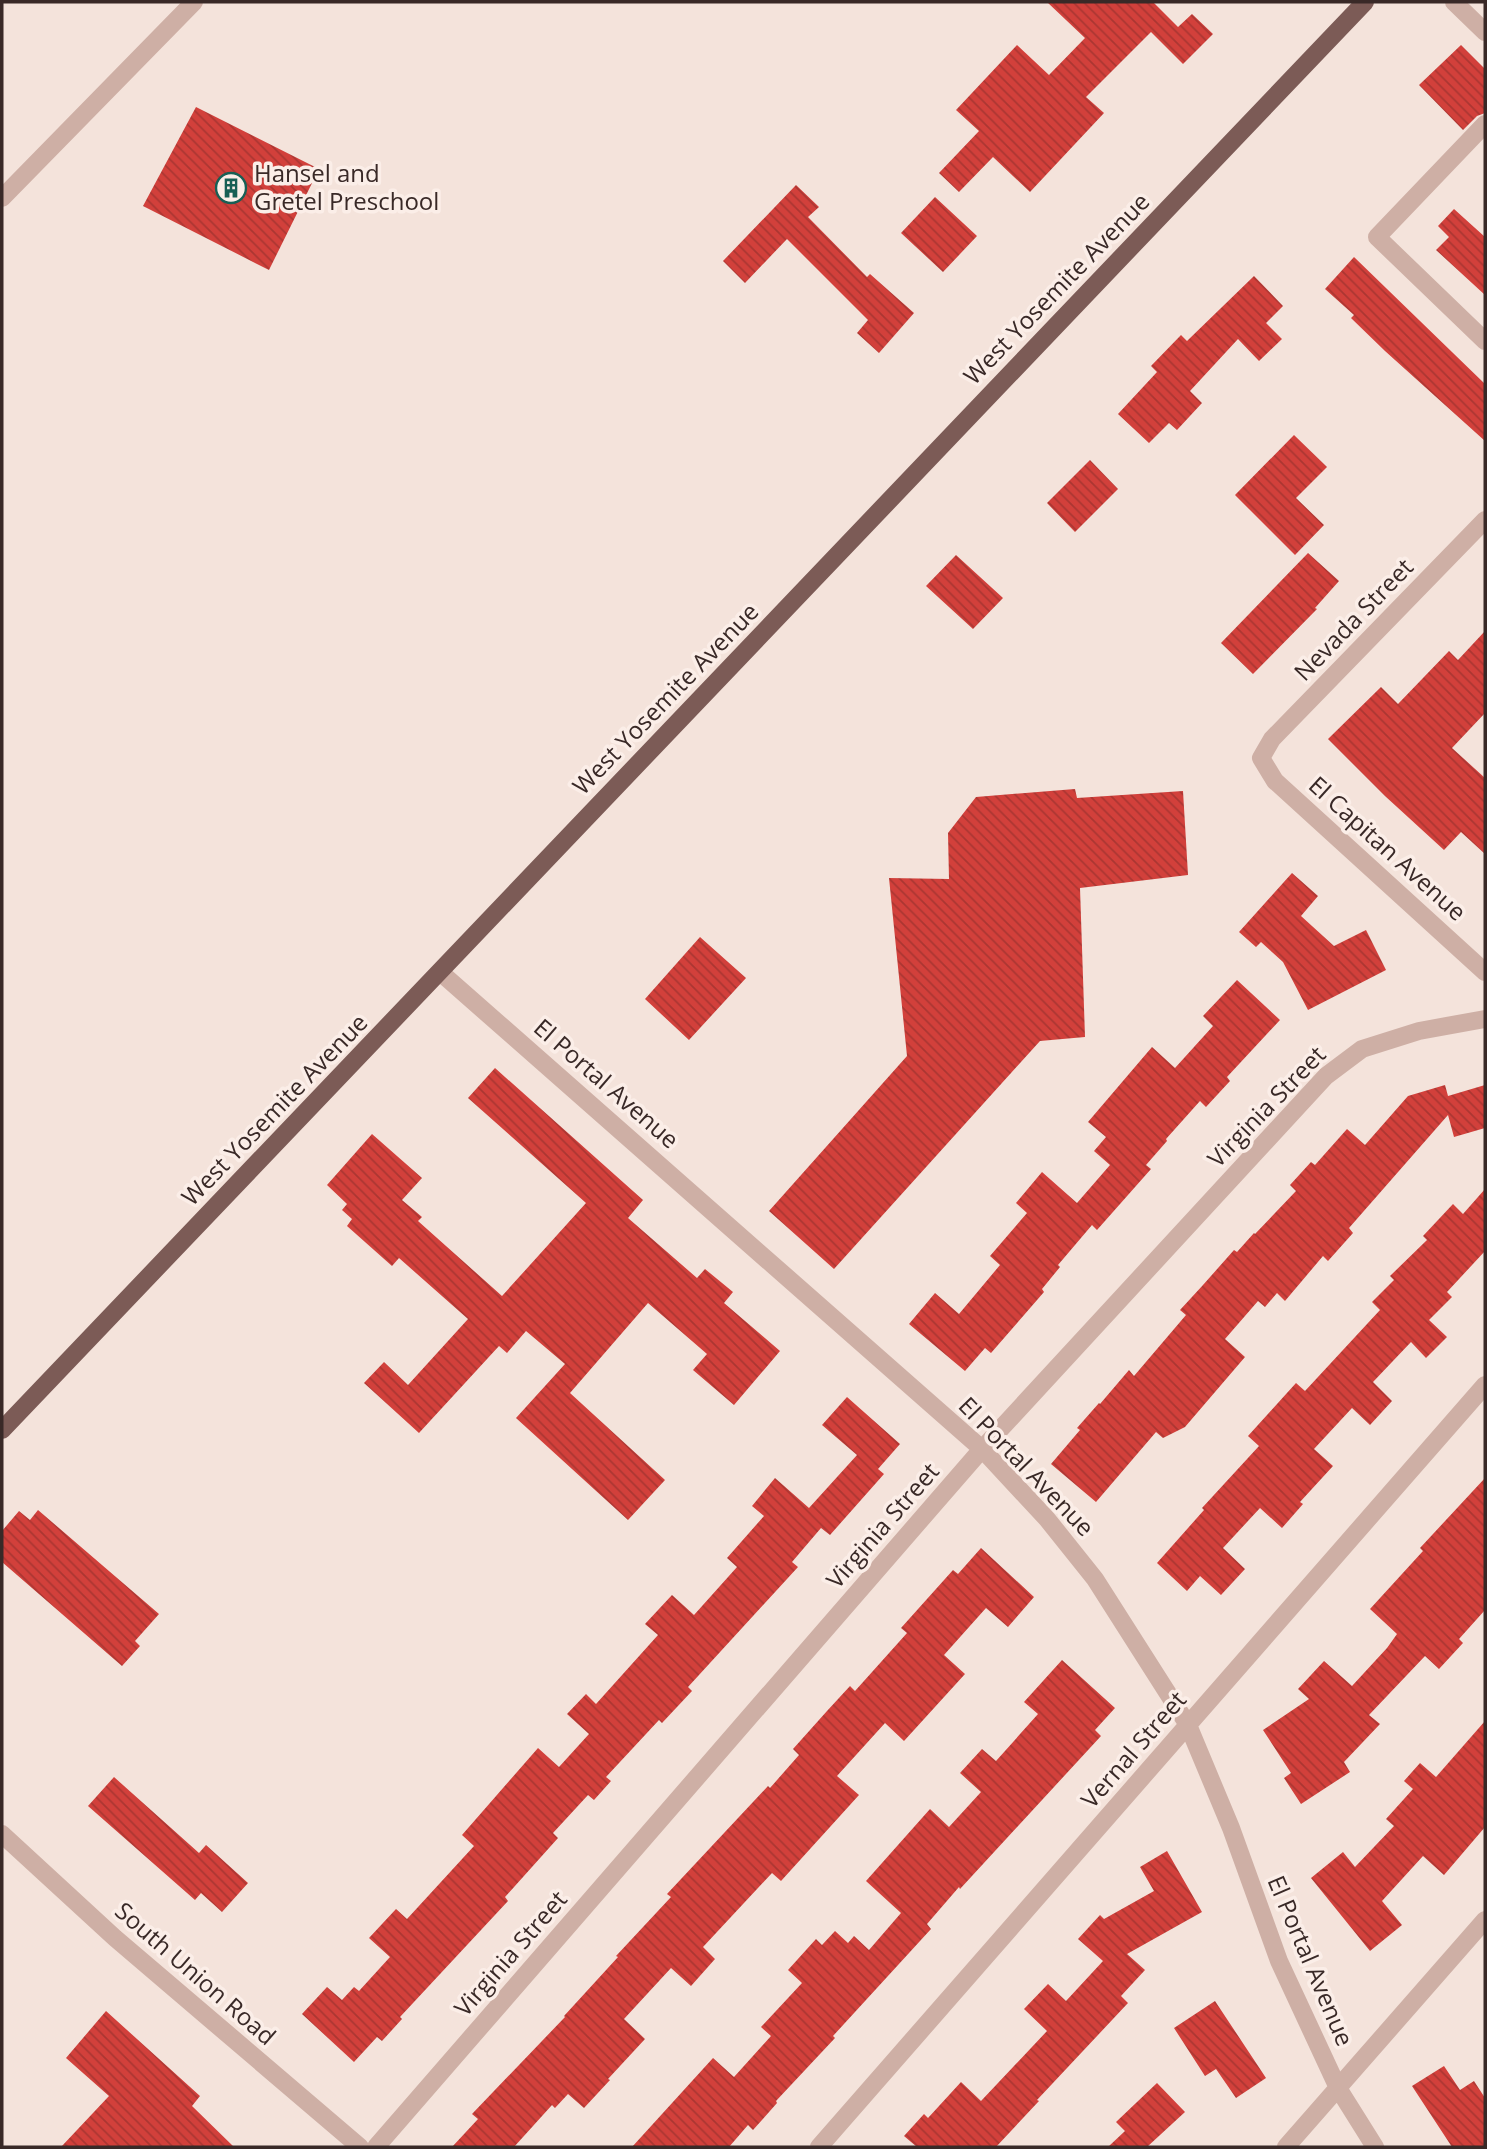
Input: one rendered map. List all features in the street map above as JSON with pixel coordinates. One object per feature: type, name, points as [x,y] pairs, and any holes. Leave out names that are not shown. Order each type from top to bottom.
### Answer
[{"type":"main road","name":"West Yosemite Avenue","points":[[2,1430],[1365,2]]},
{"type":"street","points":[[2,198],[194,2]]},
{"type":"street","points":[[1454,2],[1485,32]]},
{"type":"street","points":[[1485,124],[1377,237],[1485,341]]},
{"type":"street","name":"Nevada Street","points":[[1261,758],[1272,738],[1485,520]]},
{"type":"street","name":"El Capitan Avenue","points":[[1261,758],[1275,781],[1485,972]]},
{"type":"street","name":"El Portal Avenue","points":[[440,972],[982,1449],[1047,1519],[1095,1579],[1188,1726],[1231,1828],[1279,1961],[1338,2088],[1375,2147]]},
{"type":"street","name":"Virginia Street","points":[[376,2147],[982,1449],[1326,1076],[1362,1049],[1419,1031],[1485,1019]]},
{"type":"street","name":"Vernal Street","points":[[819,2147],[1485,1385]]},
{"type":"street","name":"South Union Road","points":[[2,1834],[121,1944],[360,2147]]},
{"type":"street","points":[[1286,2147],[1485,1920]]},
{"type":"building","points":[[1047,2],[1153,2],[1178,27],[1192,14],[1213,34],[1183,64],[1151,32],[1086,97],[1104,113],[1030,192],[993,157],[959,192],[939,173],[979,131],[956,110],[1017,45],[1049,75],[1085,38]]},
{"type":"building","points":[[1461,45],[1485,69],[1485,113],[1477,116],[1463,130],[1419,85]]},
{"type":"building","name":"Hansel and Gretel Preschool","points":[[196,107],[319,169],[269,270],[143,206]]},
{"type":"building","points":[[796,185],[819,207],[808,217],[867,277],[870,274],[914,313],[879,353],[857,333],[868,320],[787,239],[745,283],[723,261]]},
{"type":"building","points":[[935,197],[977,236],[943,272],[901,233]]},
{"type":"building","points":[[1454,209],[1485,237],[1485,295],[1436,250],[1449,237],[1438,226]]},
{"type":"building","points":[[1354,257],[1485,384],[1485,441],[1385,351],[1351,318],[1354,315],[1325,289]]},
{"type":"building","points":[[1254,276],[1283,306],[1266,323],[1282,339],[1259,361],[1238,339],[1190,391],[1202,403],[1177,430],[1169,423],[1149,443],[1118,414],[1157,372],[1151,366],[1181,335],[1187,341]]},
{"type":"building","points":[[1294,435],[1327,467],[1296,498],[1324,525],[1295,555],[1235,495]]},
{"type":"building","points":[[1090,460],[1118,489],[1075,532],[1047,503]]},
{"type":"building","points":[[1308,553],[1339,581],[1315,608],[1317,609],[1253,674],[1221,643]]},
{"type":"building","points":[[956,555],[1003,598],[973,629],[926,586]]},
{"type":"building","points":[[1485,631],[1485,713],[1452,748],[1485,778],[1485,854],[1461,832],[1444,850],[1328,739],[1381,687],[1398,704],[1449,651],[1458,660]]},
{"type":"building","points":[[1075,789],[1077,798],[1183,791],[1188,875],[1080,888],[1085,1037],[1040,1041],[834,1269],[769,1211],[907,1056],[889,878],[949,879],[948,833],[976,797]]},
{"type":"building","points":[[1292,873],[1318,896],[1301,916],[1334,946],[1366,930],[1386,970],[1308,1010],[1283,962],[1261,942],[1256,947],[1239,932]]},
{"type":"building","points":[[700,937],[746,978],[689,1040],[645,999]]},
{"type":"building","points":[[1237,980],[1280,1020],[1227,1077],[1230,1081],[1206,1107],[1200,1101],[1166,1139],[1146,1165],[1151,1169],[1097,1230],[1092,1225],[1058,1265],[1060,1267],[1042,1289],[1044,1292],[991,1353],[985,1348],[965,1371],[909,1324],[935,1293],[959,1314],[1000,1265],[990,1256],[1027,1213],[1016,1203],[1042,1172],[1077,1203],[1110,1165],[1094,1151],[1106,1137],[1088,1122],[1152,1047],[1175,1068],[1213,1026],[1203,1016]]},
{"type":"building","points":[[495,1068],[643,1200],[628,1218],[697,1278],[705,1269],[733,1292],[724,1303],[780,1351],[734,1405],[693,1370],[707,1354],[648,1303],[570,1393],[665,1480],[628,1520],[516,1418],[565,1364],[526,1331],[507,1353],[499,1346],[419,1433],[364,1383],[384,1362],[408,1385],[468,1319],[399,1258],[392,1266],[347,1226],[352,1219],[342,1210],[347,1204],[327,1185],[372,1134],[422,1178],[402,1200],[422,1217],[418,1221],[502,1296],[586,1203],[468,1098]]},
{"type":"building","points":[[1445,1085],[1448,1096],[1485,1085],[1485,1128],[1454,1137],[1448,1115],[1349,1228],[1353,1233],[1328,1261],[1323,1256],[1285,1301],[1277,1293],[1265,1307],[1258,1301],[1225,1339],[1245,1357],[1185,1427],[1163,1438],[1156,1432],[1096,1502],[1051,1464],[1099,1403],[1129,1370],[1134,1376],[1186,1315],[1180,1310],[1234,1250],[1237,1252],[1296,1191],[1290,1185],[1311,1162],[1315,1165],[1347,1129],[1365,1145],[1408,1096]]},
{"type":"building","points":[[1485,1189],[1485,1251],[1447,1292],[1452,1297],[1429,1320],[1447,1337],[1426,1358],[1411,1342],[1373,1382],[1392,1401],[1370,1425],[1352,1408],[1314,1449],[1333,1466],[1300,1502],[1303,1504],[1282,1528],[1260,1508],[1223,1548],[1245,1569],[1221,1595],[1200,1576],[1187,1591],[1157,1563],[1204,1510],[1202,1508],[1259,1446],[1248,1436],[1296,1383],[1305,1391],[1380,1310],[1372,1302],[1394,1280],[1390,1276],[1427,1240],[1423,1236],[1453,1204],[1463,1214]]},
{"type":"building","points":[[847,1397],[900,1444],[878,1469],[884,1474],[830,1535],[821,1528],[792,1562],[798,1567],[688,1687],[692,1691],[662,1723],[659,1720],[606,1777],[611,1781],[594,1800],[588,1795],[553,1833],[558,1838],[505,1897],[508,1901],[400,2017],[402,2019],[382,2041],[377,2037],[354,2062],[302,2014],[327,1987],[342,2000],[354,1987],[359,1991],[390,1957],[369,1938],[396,1909],[407,1919],[474,1846],[462,1835],[538,1748],[559,1767],[589,1734],[567,1714],[586,1694],[596,1704],[658,1635],[645,1624],[672,1595],[694,1615],[737,1567],[727,1558],[764,1516],[752,1506],[775,1478],[809,1508],[857,1455],[822,1425]]},
{"type":"building","points":[[1485,1478],[1485,1610],[1459,1639],[1463,1643],[1439,1669],[1425,1656],[1369,1715],[1380,1724],[1344,1762],[1350,1772],[1301,1804],[1284,1778],[1291,1773],[1263,1730],[1309,1699],[1298,1689],[1324,1661],[1352,1686],[1387,1648],[1397,1634],[1370,1609],[1423,1551],[1420,1548]]},
{"type":"building","points":[[38,1510],[159,1614],[135,1641],[140,1646],[122,1666],[2,1562],[2,1531],[19,1511],[30,1520]]},
{"type":"building","points":[[981,1548],[1034,1597],[1008,1627],[986,1608],[944,1655],[965,1674],[904,1741],[885,1723],[837,1776],[859,1795],[781,1881],[772,1873],[703,1947],[715,1959],[691,1986],[671,1968],[624,2019],[645,2039],[608,2079],[610,2080],[584,2108],[568,2094],[555,2108],[552,2105],[514,2147],[452,2147],[478,2119],[472,2114],[565,2017],[618,1957],[616,1956],[671,1897],[667,1894],[799,1755],[793,1749],[850,1686],[855,1691],[907,1633],[901,1628],[953,1570],[958,1574]]},
{"type":"building","points":[[1062,1660],[1115,1708],[1095,1730],[1101,1736],[960,1889],[959,1887],[927,1924],[931,1929],[833,2036],[835,2038],[776,2101],[753,2130],[748,2125],[729,2147],[632,2147],[713,2058],[734,2077],[771,2036],[761,2027],[802,1983],[788,1970],[816,1939],[822,1945],[835,1931],[848,1943],[854,1936],[869,1950],[901,1913],[866,1881],[930,1809],[949,1827],[981,1792],[960,1773],[982,1749],[996,1761],[1038,1714],[1024,1702]]},
{"type":"building","points":[[1485,1721],[1485,1827],[1444,1875],[1423,1856],[1382,1901],[1402,1925],[1370,1951],[1311,1878],[1343,1852],[1355,1867],[1394,1826],[1386,1819],[1413,1789],[1404,1781],[1420,1763],[1436,1777]]},
{"type":"building","points":[[114,1777],[199,1853],[206,1845],[248,1883],[222,1912],[201,1893],[195,1900],[88,1806]]},
{"type":"building","points":[[1167,1851],[1202,1912],[1127,1954],[1145,1970],[1121,1996],[1128,2003],[1037,2100],[1039,2101],[996,2147],[917,2147],[904,2136],[924,2114],[928,2118],[961,2082],[981,2101],[1047,2031],[1024,2009],[1048,1984],[1066,2001],[1103,1961],[1078,1939],[1100,1915],[1104,1919],[1154,1891],[1140,1867]]},
{"type":"building","points":[[1215,2001],[1266,2078],[1236,2098],[1216,2069],[1205,2076],[1174,2028]]},
{"type":"building","points":[[106,2011],[200,2096],[192,2106],[234,2147],[61,2147],[109,2096],[66,2058]]},
{"type":"building","points":[[1444,2066],[1460,2090],[1474,2081],[1485,2098],[1485,2147],[1452,2147],[1412,2086]]},
{"type":"building","points":[[1157,2083],[1185,2112],[1147,2147],[1108,2147],[1125,2131],[1116,2122]]},
{"type":"place","name":"Hansel and Gretel Preschool","points":[[231,188]]}]
